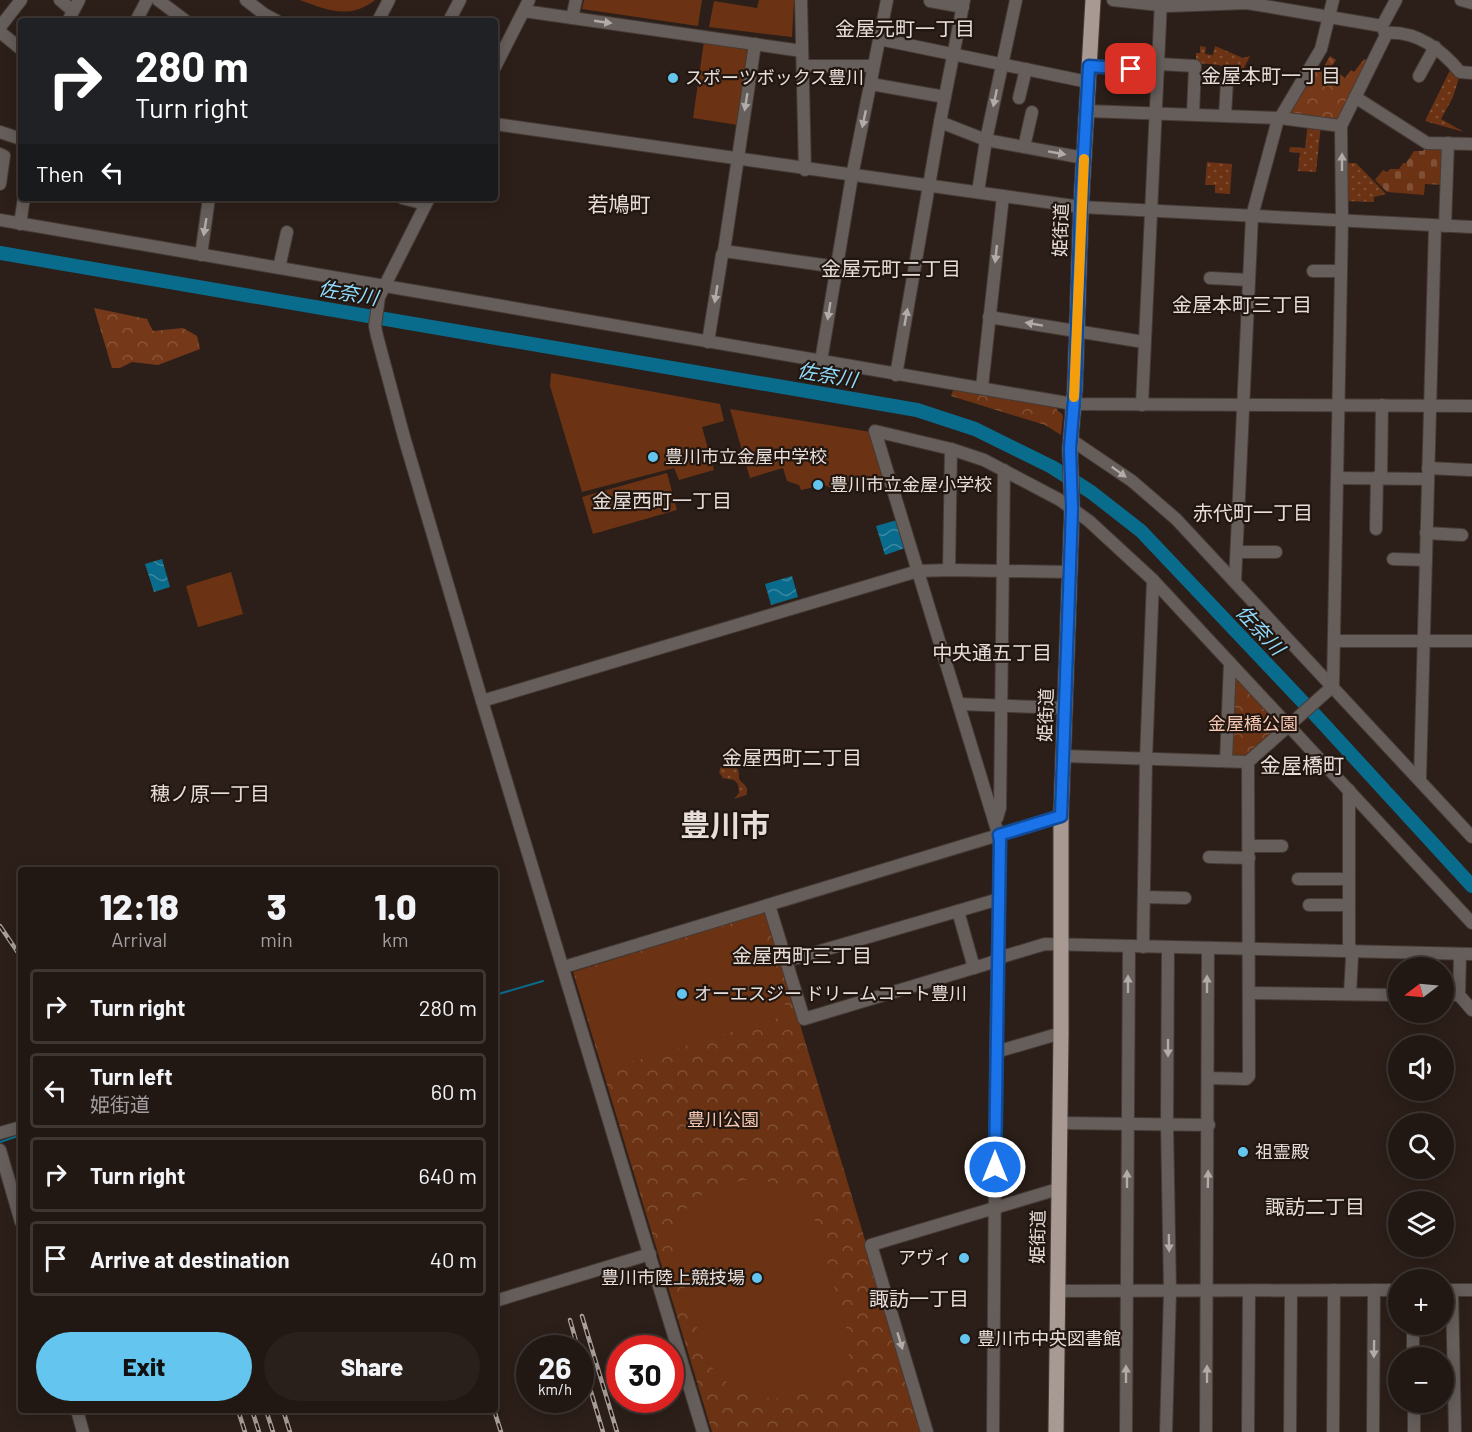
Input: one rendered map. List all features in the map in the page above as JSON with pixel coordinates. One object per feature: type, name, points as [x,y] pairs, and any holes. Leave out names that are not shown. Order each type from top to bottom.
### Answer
[{"type":"main road","name":"姫街道","points":[[1056,1432],[1061,816],[1071,502],[1070,443],[1078,332],[1081,207],[1093,0]]},
{"type":"street","points":[[0,27],[21,0]]},
{"type":"street","points":[[60,0],[73,11]]},
{"type":"street","points":[[138,18],[147,0]]},
{"type":"street","points":[[158,0],[182,18]]},
{"type":"street","points":[[246,0],[262,18]]},
{"type":"street","points":[[380,18],[389,0]]},
{"type":"street","points":[[451,18],[460,0]]},
{"type":"street","points":[[572,18],[576,0]]},
{"type":"street","points":[[801,0],[805,170]]},
{"type":"street","points":[[821,361],[852,176],[887,0]]},
{"type":"street","points":[[978,192],[986,140],[1016,0]]},
{"type":"street","points":[[1113,0],[1266,3],[1415,38],[1435,47],[1449,58],[1460,72],[1472,72]]},
{"type":"street","points":[[1235,582],[1252,216],[1280,118],[1321,48],[1333,0]]},
{"type":"street","points":[[1064,756],[1248,762],[1329,691],[1334,641],[1342,221],[1341,126],[1374,63],[1396,0]]},
{"type":"street","points":[[1461,0],[1472,3]]},
{"type":"street","points":[[896,375],[928,185],[964,4],[930,1]]},
{"type":"street","points":[[1142,405],[1161,2]]},
{"type":"street","points":[[498,61],[527,5],[572,18],[802,51]]},
{"type":"street","points":[[0,32],[18,47]]},
{"type":"street","points":[[879,39],[1026,69],[1089,74],[1195,66],[1193,114]]},
{"type":"street","points":[[708,342],[755,44]]},
{"type":"street","points":[[1419,76],[1435,47]]},
{"type":"street","points":[[803,66],[873,66]]},
{"type":"street","points":[[1019,98],[1026,69]]},
{"type":"street","points":[[1225,115],[1227,81]]},
{"type":"street","points":[[871,84],[945,97]]},
{"type":"street","points":[[1355,97],[1427,143],[1472,144]]},
{"type":"street","points":[[1087,111],[1280,118],[1341,126]]},
{"type":"street","points":[[1024,147],[1032,112]]},
{"type":"street","points":[[940,122],[986,140],[1084,158]]},
{"type":"street","points":[[498,124],[805,170],[1081,207],[1472,227]]},
{"type":"street","points":[[0,132],[18,138]]},
{"type":"street","points":[[1420,779],[1430,405],[1440,226],[1448,143]]},
{"type":"street","points":[[0,154],[4,156],[0,184]]},
{"type":"street","points":[[982,387],[1003,196]]},
{"type":"street","points":[[20,224],[24,201]]},
{"type":"street","points":[[201,255],[209,201]]},
{"type":"street","points":[[428,201],[378,302],[375,326],[377,336],[404,437],[482,701],[703,1432]]},
{"type":"street","points":[[0,220],[1073,404],[1472,406]]},
{"type":"street","points":[[279,268],[287,232]]},
{"type":"street","points":[[724,251],[837,267]]},
{"type":"street","points":[[1313,271],[1341,271]]},
{"type":"street","points":[[1210,278],[1249,280]]},
{"type":"street","points":[[990,317],[1144,342]]},
{"type":"street","points":[[1376,529],[1382,405]]},
{"type":"street","points":[[993,1432],[1000,840],[875,431],[951,448],[984,460],[1071,502],[1153,580],[1230,663],[1293,723],[1349,790],[1472,923]]},
{"type":"street","points":[[1070,443],[1132,481],[1164,507],[1235,582],[1329,691],[1420,779],[1472,837]]},
{"type":"street","points":[[948,570],[951,448]]},
{"type":"street","points":[[994,820],[998,818],[1000,808],[1004,470]]},
{"type":"street","points":[[1336,478],[1470,470]]},
{"type":"street","points":[[1426,533],[1462,535]]},
{"type":"street","points":[[1237,552],[1276,552]]},
{"type":"street","points":[[1393,559],[1426,560]]},
{"type":"street","points":[[482,701],[918,571],[1069,572]]},
{"type":"street","points":[[1143,947],[1146,759],[1153,580]]},
{"type":"street","points":[[1334,641],[1472,641]]},
{"type":"street","points":[[1226,761],[1230,663]]},
{"type":"street","points":[[959,704],[1065,708]]},
{"type":"street","points":[[1208,1078],[1246,1079],[1249,1076],[1248,762]]},
{"type":"street","points":[[1349,790],[1350,994]]},
{"type":"street","points":[[564,967],[1061,816]]},
{"type":"street","points":[[1209,858],[1282,846]]},
{"type":"street","points":[[1298,879],[1349,879]]},
{"type":"street","points":[[1144,897],[1185,898]]},
{"type":"street","points":[[786,961],[999,899]]},
{"type":"street","points":[[770,905],[804,1019],[974,968],[1045,944],[1466,954],[1459,995]]},
{"type":"street","points":[[1309,905],[1349,905]]},
{"type":"street","points":[[958,911],[974,968]]},
{"type":"street","points":[[1126,1432],[1129,947]]},
{"type":"street","points":[[1166,1432],[1170,1291],[1167,1124],[1168,948]]},
{"type":"street","points":[[1206,1432],[1208,949]]},
{"type":"street","points":[[1250,993],[1388,995]]},
{"type":"street","points":[[1454,995],[1459,995],[1472,1010]]},
{"type":"street","points":[[996,1052],[1061,1034]]},
{"type":"street","points":[[1059,1123],[1209,1125]]},
{"type":"street","points":[[0,1133],[18,1128]]},
{"type":"street","points":[[0,1150],[18,1212]]},
{"type":"street","points":[[927,1432],[871,1245],[1058,1189]]},
{"type":"street","points":[[498,1300],[650,1254]]},
{"type":"street","points":[[1333,1432],[1334,1290]]},
{"type":"street","points":[[1373,1432],[1374,1290]]},
{"type":"street","points":[[1057,1291],[1388,1290]]},
{"type":"street","points":[[1454,1290],[1472,1290]]},
{"type":"street","points":[[1248,1432],[1249,1291]]},
{"type":"street","points":[[1290,1432],[1291,1291]]},
{"type":"street","points":[[1450,1335],[1455,1432]]},
{"type":"street","points":[[78,1413],[83,1432]]},
{"type":"street","points":[[1414,1413],[1414,1432]]},
{"type":"green space","points":[[300,0],[375,0],[357,10],[338,11]]},
{"type":"green space","points":[[584,0],[702,0],[698,26],[582,9]]},
{"type":"green space","points":[[759,0],[794,0],[792,37],[709,27],[714,1],[757,8]]},
{"type":"green space","points":[[704,41],[749,48],[738,125],[693,118]]},
{"type":"green space","points":[[1200,46],[1206,47],[1205,54],[1213,55],[1215,46],[1243,58],[1250,56],[1240,76],[1219,65],[1196,63],[1196,53],[1200,53]]},
{"type":"green space","points":[[1330,56],[1336,60],[1331,67],[1345,78],[1351,70],[1354,72],[1364,59],[1371,63],[1342,121],[1286,117],[1315,63],[1323,68]]},
{"type":"green space","points":[[1452,66],[1460,75],[1453,97],[1441,119],[1464,132],[1425,121]]},
{"type":"green space","points":[[1308,123],[1321,125],[1316,172],[1298,171],[1300,153],[1289,152],[1290,147],[1305,148]]},
{"type":"green space","points":[[1426,146],[1444,147],[1444,185],[1425,184],[1424,195],[1387,192],[1375,180],[1383,170],[1387,172],[1390,169],[1399,169],[1414,151],[1423,151]]},
{"type":"green space","points":[[1207,162],[1232,164],[1230,194],[1215,193],[1215,185],[1205,185]]},
{"type":"green space","points":[[1344,163],[1356,163],[1386,194],[1374,197],[1374,202],[1344,201]]},
{"type":"green space","points":[[94,308],[147,319],[153,331],[183,328],[197,336],[200,349],[158,365],[132,362],[120,368],[112,368]]},
{"type":"green space","points":[[551,373],[720,404],[724,421],[702,427],[714,470],[679,480],[674,468],[582,492],[550,386]]},
{"type":"green space","points":[[953,390],[1057,407],[1063,416],[1061,435],[1045,425],[951,396]]},
{"type":"green space","points":[[730,409],[871,432],[885,479],[842,492],[824,485],[801,490],[799,485],[787,481],[783,468],[750,478]]},
{"type":"green space","points":[[667,473],[677,510],[593,534],[582,497]]},
{"type":"green space","points":[[231,572],[243,614],[198,627],[186,586]]},
{"type":"green space","name":"金屋橋公園","points":[[1233,675],[1236,675],[1282,727],[1248,757],[1232,758]]},
{"type":"green space","points":[[730,763],[739,771],[739,779],[747,790],[746,795],[734,799],[739,793],[738,784],[734,780],[723,778],[719,772],[721,766]]},
{"type":"green space","name":"豊川公園","points":[[766,912],[923,1432],[712,1432],[573,972]]},
{"type":"green space","name":"オーエスジー ドリームコート豊川","points":[[760,918],[788,1015],[604,1070],[575,973]]},
{"type":"green space","name":"豊川市陸上競技場","points":[[746,1180],[785,1186],[808,1204],[813,1214],[848,1334],[849,1355],[843,1370],[823,1385],[798,1395],[767,1398],[752,1395],[726,1382],[715,1371],[706,1357],[674,1252],[679,1222],[694,1201],[717,1187]]},
{"type":"water","points":[[897,520],[905,548],[885,555],[876,526]]},
{"type":"water","points":[[162,559],[170,587],[154,592],[145,564]]},
{"type":"water","points":[[792,576],[798,597],[771,605],[765,584]]},
{"type":"waterway","name":"佐奈川","points":[[0,253],[917,410],[975,429],[1052,467],[1091,492],[1141,531],[1319,719],[1472,886]]},
{"type":"waterway","points":[[498,994],[543,981]]},
{"type":"waterway","points":[[0,1142],[18,1136]]},
{"type":"railway","points":[[0,926],[18,953]]},
{"type":"railway","points":[[582,1316],[617,1432]]},
{"type":"railway","points":[[570,1320],[574,1335]]},
{"type":"railway","points":[[594,1402],[603,1432]]},
{"type":"railway","points":[[239,1413],[245,1432]]},
{"type":"railway","points":[[253,1413],[259,1432]]},
{"type":"railway","points":[[267,1413],[273,1432]]},
{"type":"railway","points":[[284,1413],[290,1432]]},
{"type":"railway","points":[[495,1413],[501,1432]]},
{"type":"slow traffic","points":[[1074,397],[1084,159]]},
{"type":"place","name":"スポーツボックス豊川","points":[[673,78]]},
{"type":"place","name":"豊川市立金屋中学校","points":[[653,457]]},
{"type":"place","name":"豊川市立金屋小学校","points":[[818,485]]},
{"type":"place","name":"オーエスジー ドリームコート豊川","points":[[682,994]]},
{"type":"place","name":"祖霊殿","points":[[1243,1152]]},
{"type":"place","name":"アヴィ","points":[[964,1258]]},
{"type":"place","name":"豊川市陸上競技場","points":[[757,1278]]},
{"type":"place","name":"豊川市中央図書館","points":[[965,1339]]},
{"type":"district","name":"金屋元町一丁目","points":[[905,29]]},
{"type":"district","name":"金屋本町一丁目","points":[[1271,76]]},
{"type":"district","name":"若鳩町","points":[[619,205]]},
{"type":"district","name":"金屋元町二丁目","points":[[891,269]]},
{"type":"district","name":"金屋本町三丁目","points":[[1242,305]]},
{"type":"district","name":"金屋西町一丁目","points":[[662,501]]},
{"type":"district","name":"赤代町一丁目","points":[[1253,513]]},
{"type":"district","name":"中央通五丁目","points":[[992,653]]},
{"type":"district","name":"金屋西町二丁目","points":[[792,758]]},
{"type":"district","name":"金屋橋町","points":[[1302,766]]},
{"type":"district","name":"穂ノ原一丁目","points":[[210,794]]},
{"type":"district","name":"豊川市","points":[[725,826]]},
{"type":"district","name":"金屋西町三丁目","points":[[802,956]]},
{"type":"district","name":"諏訪二丁目","points":[[1315,1207]]},
{"type":"district","name":"諏訪一丁目","points":[[919,1299]]},
{"type":"route","points":[[995,1167],[999,835],[1061,816],[1072,509],[1070,448],[1078,332],[1081,207],[1089,66],[1131,69]]}]
